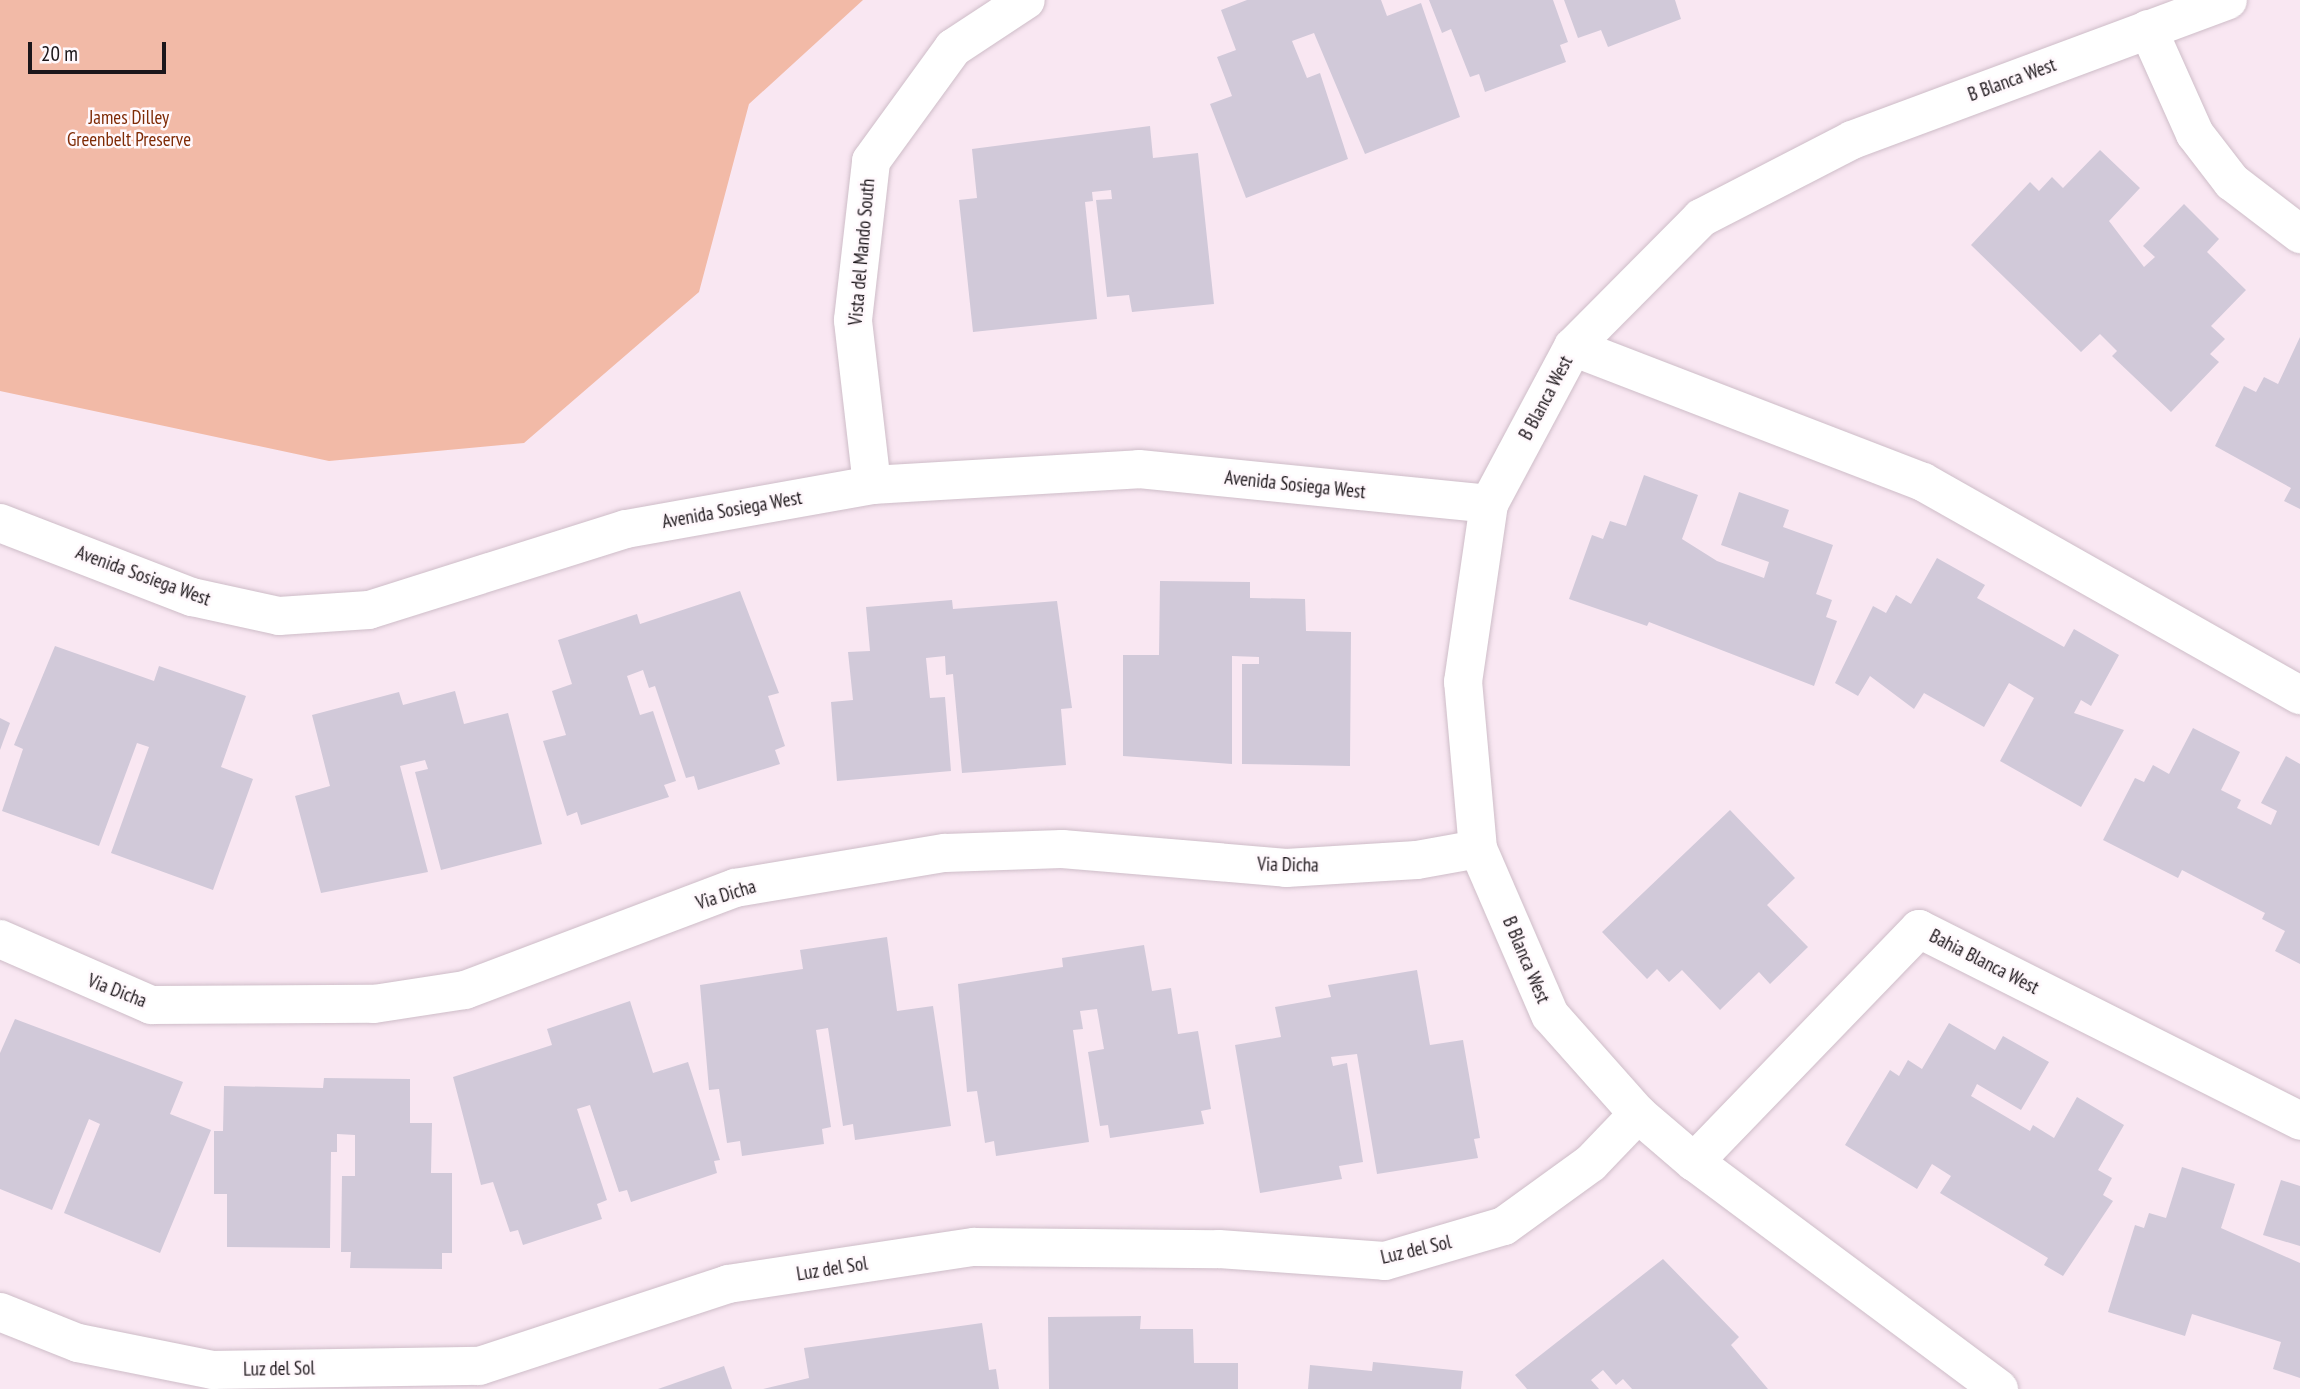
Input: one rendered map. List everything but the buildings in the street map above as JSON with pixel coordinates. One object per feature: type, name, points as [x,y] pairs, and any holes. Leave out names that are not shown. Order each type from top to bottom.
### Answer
[{"type":"street","name":"Vista del Mando South","points":[[872,485],[853,320],[871,161],[953,48],[1026,0]]},
{"type":"street","points":[[2228,0],[2148,29],[2195,134],[2232,182],[2300,234]]},
{"type":"street","name":"B Blanca West","points":[[1978,1383],[1694,1161],[1638,1114],[1550,1015],[1478,849],[1464,682],[1489,504],[1573,347],[1701,218],[1852,140],[2148,29]]},
{"type":"street","name":"B Blanca West","points":[[1573,347],[1923,482],[2300,695]]},
{"type":"street","name":"Avenida Sosiega West","points":[[0,523],[192,597],[279,617],[369,610],[626,529],[872,485],[1139,469],[1489,504]]},
{"type":"street","name":"Via Dicha","points":[[0,939],[151,1005],[374,1004],[465,990],[735,888],[945,853],[1062,849],[1286,868],[1417,860],[1478,849]]},
{"type":"street","name":"Bahia Blanca West","points":[[1694,1161],[1919,929],[2300,1121]]},
{"type":"street","name":"Luz del Sol","points":[[0,1312],[78,1343],[213,1370],[480,1366],[728,1284],[974,1247],[1219,1249],[1385,1261],[1504,1226],[1591,1163],[1638,1114]]},
{"type":"green space","name":"James Dilley Greenbelt Preserve","points":[[0,0],[863,0],[749,104],[699,292],[524,443],[329,461],[0,391]]}]
